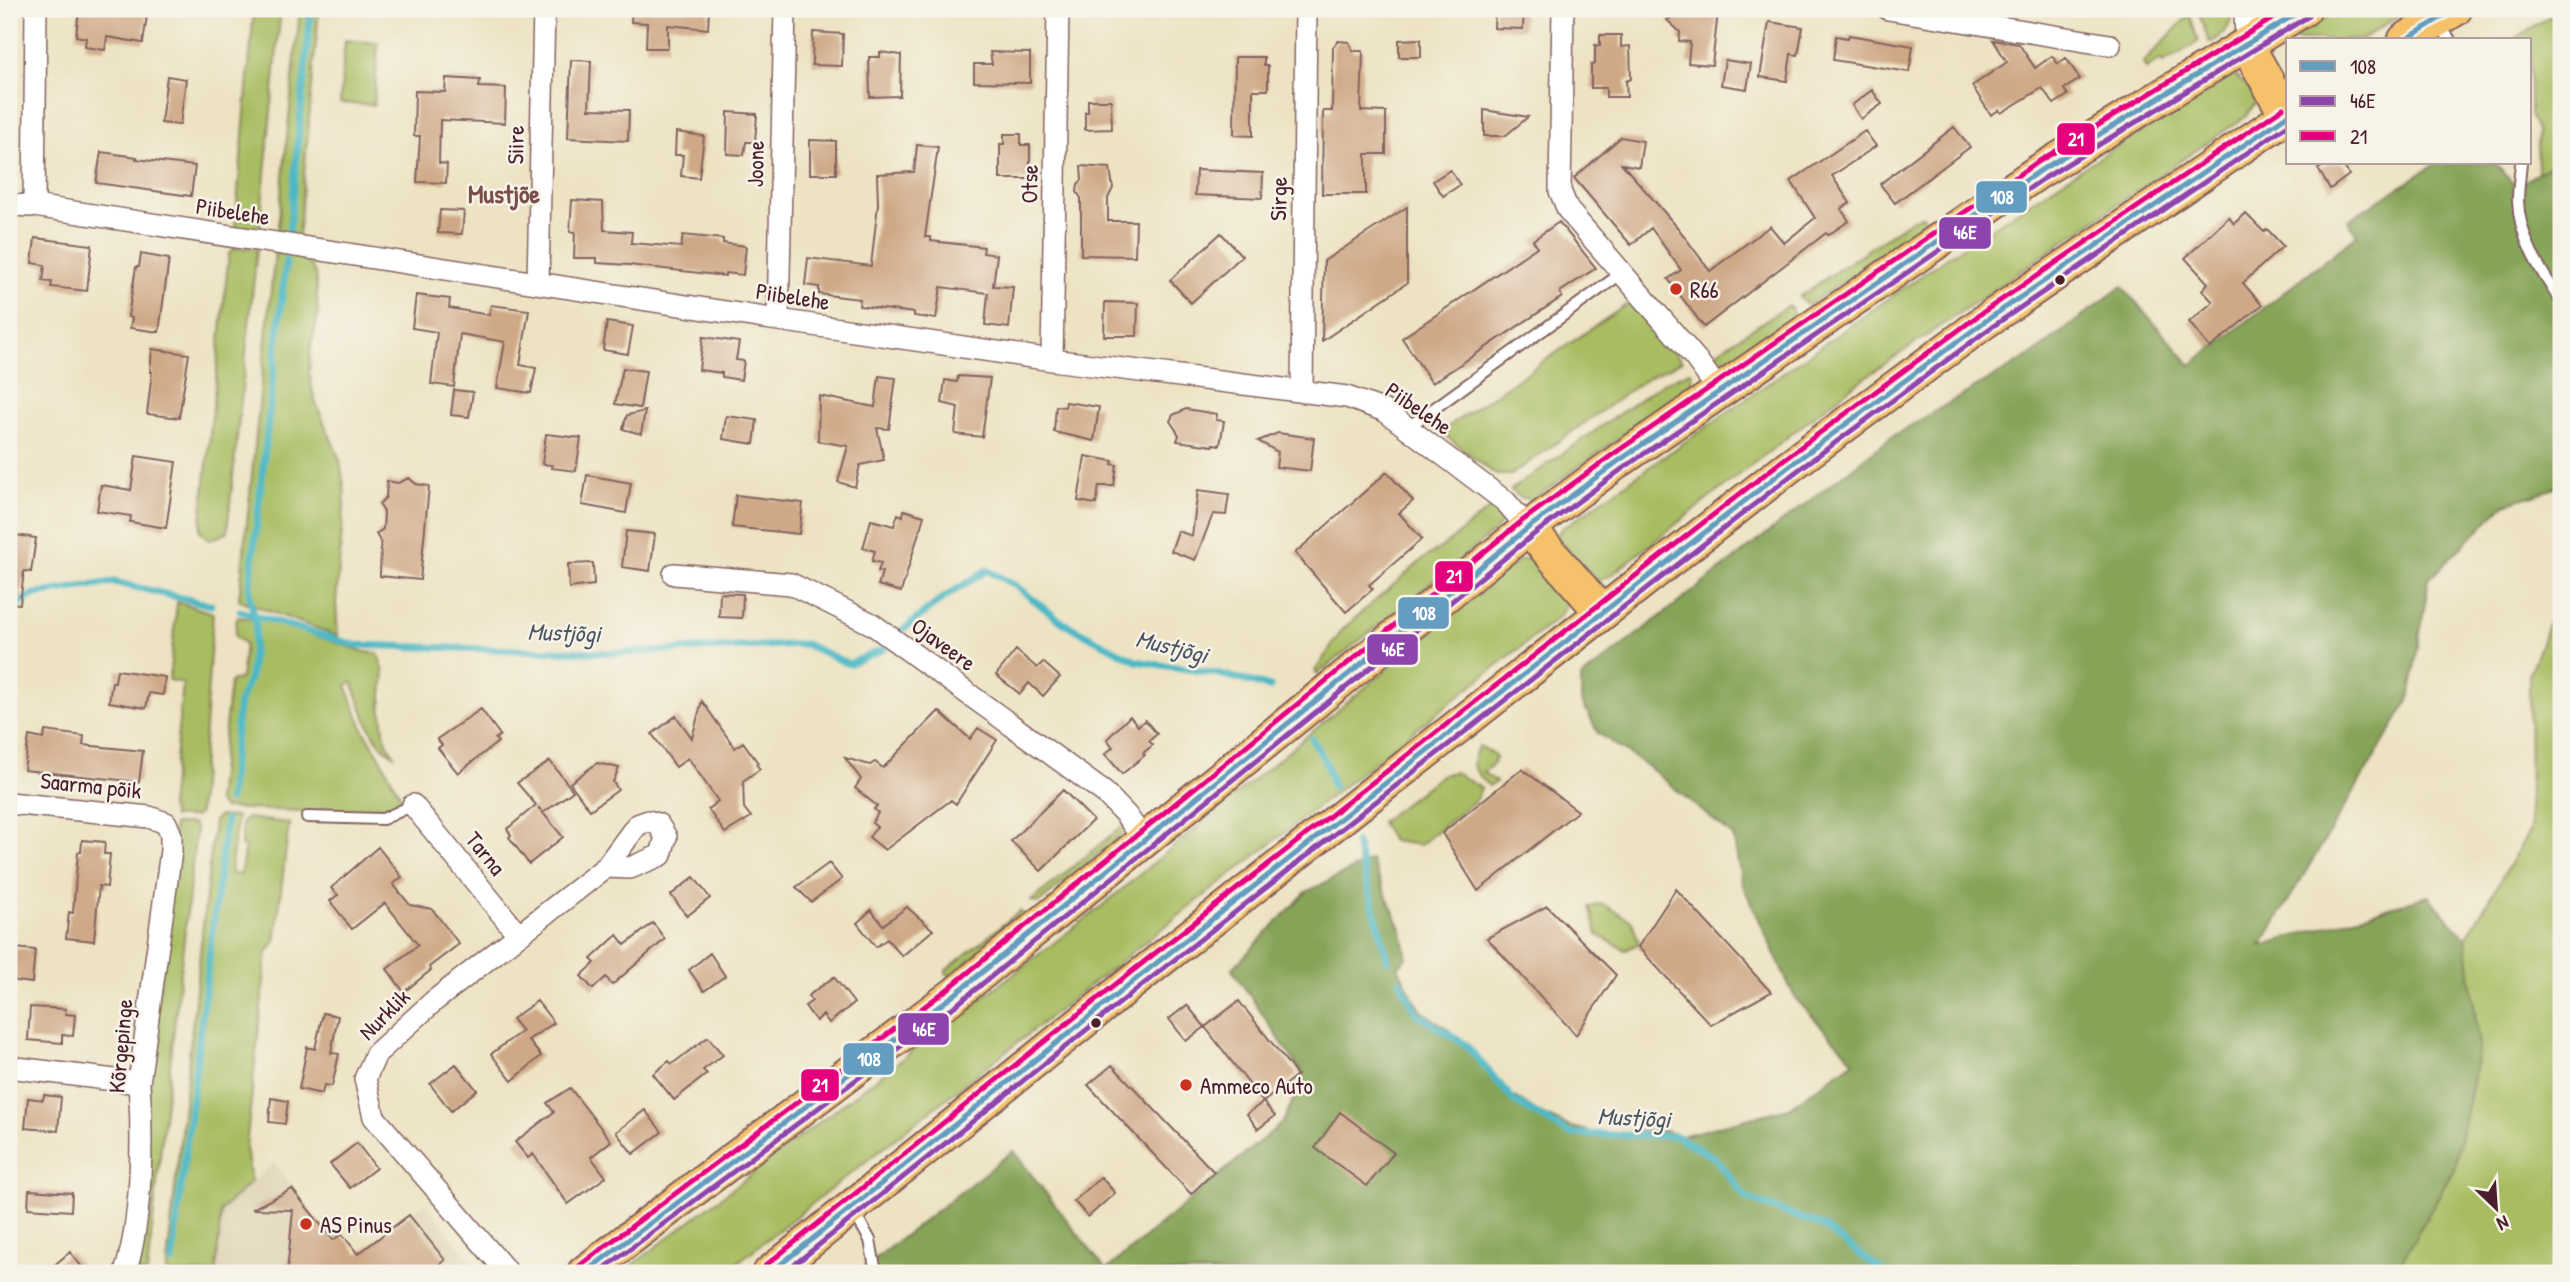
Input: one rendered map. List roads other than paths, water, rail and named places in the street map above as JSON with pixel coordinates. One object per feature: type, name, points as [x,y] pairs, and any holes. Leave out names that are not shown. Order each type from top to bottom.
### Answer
[{"type":"main road","points":[[584,1273],[954,995],[1528,528],[1617,462],[2038,172],[2304,9]]},
{"type":"main road","points":[[2411,38],[2447,23]]},
{"type":"main road","points":[[2246,44],[2286,112]]},
{"type":"main road","points":[[770,1273],[1601,611],[1788,467],[1976,328],[2286,116]]},
{"type":"main road","points":[[1528,528],[1601,611]]},
{"type":"street","points":[[34,206],[36,9]]},
{"type":"street","name":"Siire","points":[[538,282],[544,9]]},
{"type":"street","name":"Joone","points":[[778,320],[785,9]]},
{"type":"street","name":"Otse","points":[[1052,360],[1058,9]]},
{"type":"street","name":"Sirge","points":[[1302,390],[1306,9]]},
{"type":"street","points":[[1563,9],[1560,191],[1568,210],[1696,359],[1720,391]]},
{"type":"street","points":[[1888,9],[2110,45]]},
{"type":"street","points":[[2245,9],[2246,44]]},
{"type":"street","name":"Piibelehe","points":[[9,205],[34,206],[386,262],[538,282],[1052,360],[1347,397],[1385,411],[1506,502],[1528,528]]},
{"type":"street","name":"Ojaveere","points":[[674,574],[791,584],[872,624],[1105,793],[1126,815],[1144,841]]},
{"type":"street","name":"Saarma põik","points":[[9,803],[149,817],[166,823]]},
{"type":"street","name":"Tarna","points":[[413,804],[518,934]]},
{"type":"street","name":"Kõrgepinge","points":[[125,1273],[134,1245],[142,1121],[139,1083],[171,851],[166,823]]},
{"type":"street","name":"Nurklik","points":[[508,1273],[374,1117],[365,1079],[376,1054],[434,1001],[606,867]]},
{"type":"street","points":[[9,1067],[139,1083]]},
{"type":"lane","points":[[2521,164],[2518,203],[2523,232],[2546,280],[2561,301]]},
{"type":"lane","points":[[1407,428],[1622,273]]},
{"type":"lane","points":[[307,817],[383,819],[413,804]]},
{"type":"lane","points":[[851,1206],[870,1240],[876,1273]]},
{"type":"waterway","points":[[289,233],[311,9]]},
{"type":"waterway","points":[[229,800],[239,703],[250,677],[256,625],[249,592],[286,261]]},
{"type":"waterway","name":"Mustjõgi","points":[[898,634],[943,598],[987,570],[1016,586],[1062,622],[1136,661],[1220,674],[1270,687]]},
{"type":"waterway","name":"Mustjõgi","points":[[9,609],[35,594],[114,582],[211,605]]},
{"type":"waterway","name":"Mustjõgi","points":[[240,611],[355,645],[617,653],[805,644],[849,664],[884,649]]},
{"type":"waterway","name":"Mustjõgi","points":[[1312,739],[1326,763],[1333,787]]},
{"type":"waterway","points":[[172,1262],[226,820]]},
{"type":"waterway","name":"Mustjõgi","points":[[1356,843],[1388,960]]},
{"type":"waterway","name":"Mustjõgi","points":[[1400,981],[1417,1014],[1465,1044],[1515,1102],[1570,1134],[1676,1136],[1715,1158],[1746,1198],[1822,1226],[1885,1273]]},
{"type":"place","name":"R66","points":[[1676,289]]},
{"type":"place","name":"Ammeco Auto","points":[[1186,1085]]},
{"type":"place","name":"AS Pinus","points":[[306,1224]]},
{"type":"district","name":"Mustjõe","points":[[504,193]]}]
